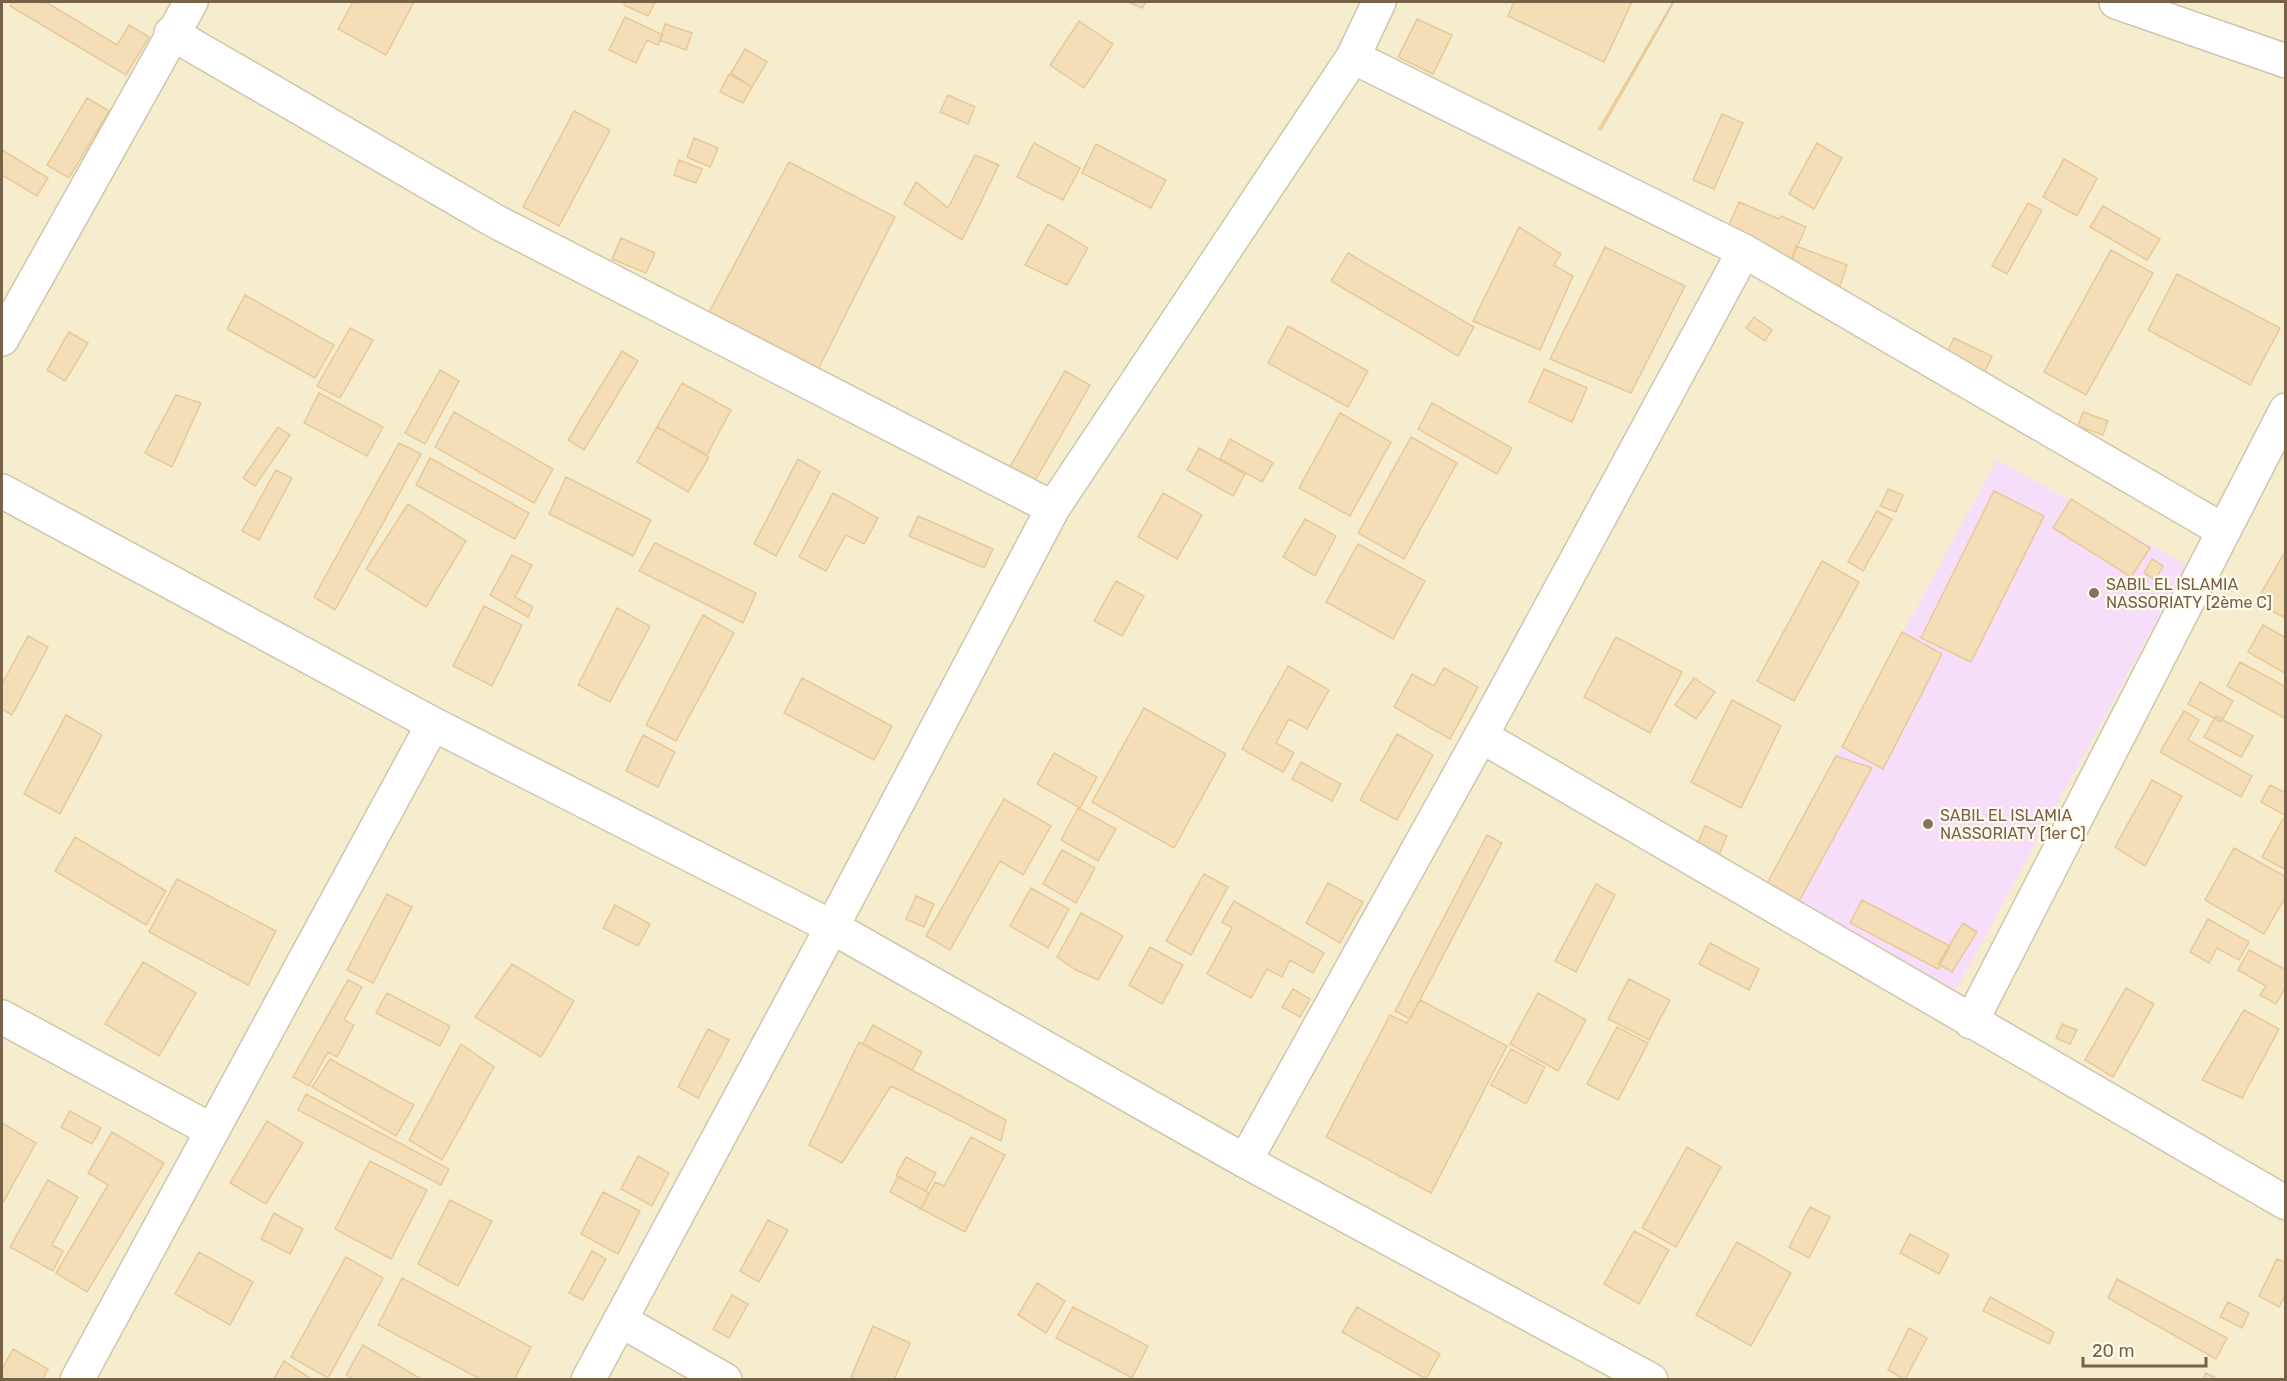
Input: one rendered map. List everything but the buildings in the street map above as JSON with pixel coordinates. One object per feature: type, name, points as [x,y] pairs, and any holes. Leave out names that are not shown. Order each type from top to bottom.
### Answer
[{"type":"street","points":[[2,339],[171,33],[191,2]]},
{"type":"street","points":[[588,1380],[832,927],[1053,508],[1353,57],[1379,2]]},
{"type":"street","points":[[2116,2],[2286,61]]},
{"type":"street","points":[[171,33],[495,221],[1053,508]]},
{"type":"street","points":[[1353,57],[1744,251],[2224,531]]},
{"type":"street","points":[[1245,1161],[1481,736],[1744,251]]},
{"type":"street","points":[[1971,1022],[2286,410]]},
{"type":"street","points":[[2,492],[433,724],[832,927],[1245,1161],[1651,1380]]},
{"type":"street","points":[[77,1380],[433,724]]},
{"type":"street","points":[[1481,736],[2286,1203]]},
{"type":"street","points":[[2,1017],[211,1130]]},
{"type":"street","points":[[620,1320],[725,1380]]},
{"type":"shaded area","points":[[2,2],[2285,2],[2285,1379],[2,1379]]},
{"type":"shaded area","points":[[1997,460],[2187,565],[1956,990],[1766,885]]},
{"type":"place","name":"SABIL EL ISLAMIA NASSORIATY [2ème C]","points":[[2094,593]]},
{"type":"place","name":"SABIL EL ISLAMIA NASSORIATY [1er C]","points":[[1928,824]]}]
